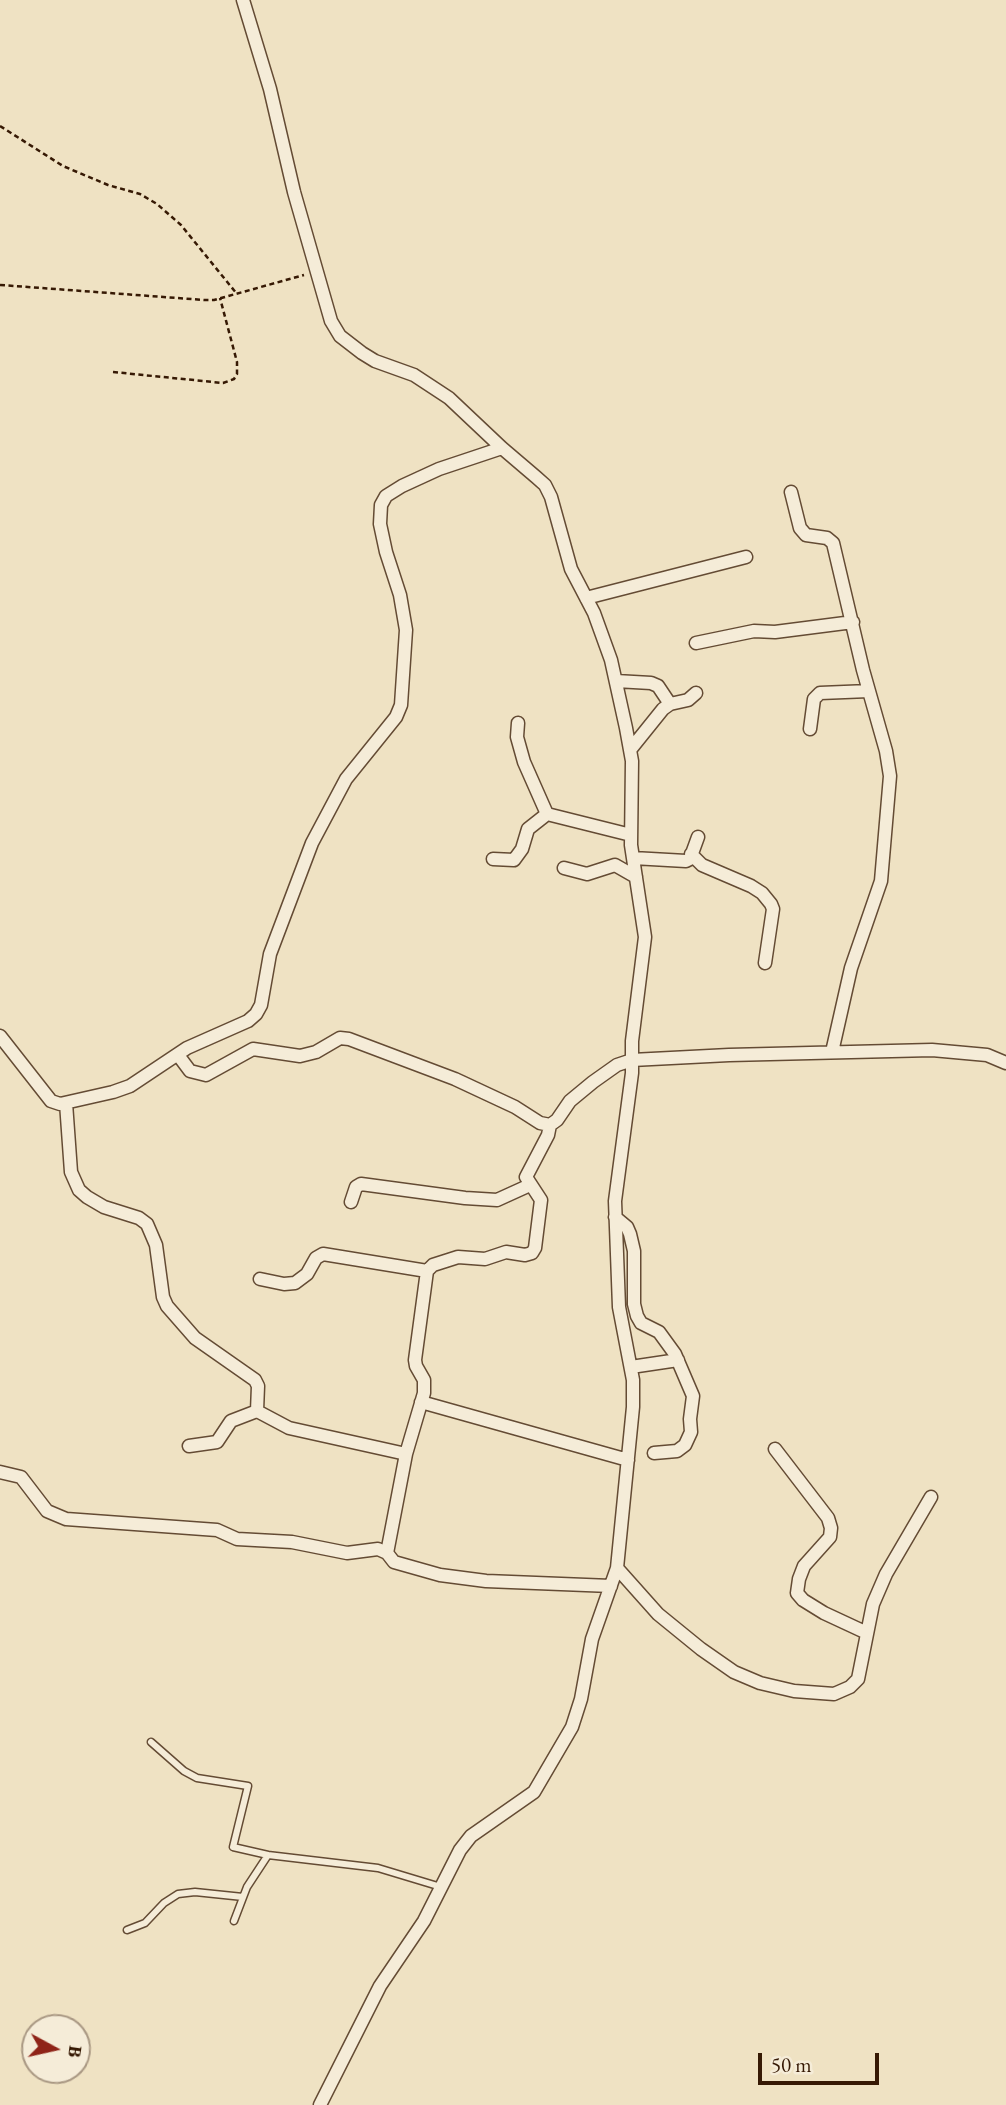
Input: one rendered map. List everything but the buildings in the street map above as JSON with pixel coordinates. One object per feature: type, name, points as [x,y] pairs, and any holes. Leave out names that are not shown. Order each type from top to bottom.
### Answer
[{"type":"street","points":[[243,0],[270,89],[294,192],[331,321],[340,336],[375,361],[430,383],[545,485],[551,497],[570,569],[586,598],[617,681],[630,750],[631,835],[645,937],[633,1022],[631,1084],[616,1188],[615,1217],[619,1307],[634,1393],[617,1568],[592,1639],[576,1717],[538,1787],[528,1797],[471,1836],[460,1850],[424,1921],[380,1986],[320,2105]]},
{"type":"street","points":[[0,1036],[51,1101],[66,1103],[113,1093],[130,1086],[187,1048],[248,1021],[260,1010],[270,954],[312,844],[346,779],[400,710],[406,630],[400,595],[380,524],[383,500],[393,490],[439,469],[502,448]]},
{"type":"street","points":[[791,492],[800,528],[806,536],[827,538],[833,544],[890,776],[881,881],[851,968],[832,1052]]},
{"type":"street","points":[[586,598],[746,557]]},
{"type":"street","points":[[696,643],[754,631],[775,632],[853,622]]},
{"type":"street","points":[[617,681],[651,683],[658,686],[670,704]]},
{"type":"street","points":[[810,729],[814,699],[820,693],[869,691]]},
{"type":"street","points":[[630,750],[658,713],[670,704],[681,703],[696,693]]},
{"type":"street","points":[[519,723],[517,737],[524,762],[547,814]]},
{"type":"street","points":[[547,814],[631,835]]},
{"type":"street","points":[[492,859],[514,859],[522,849],[528,829],[547,814]]},
{"type":"street","points":[[633,858],[648,857],[678,862],[690,859],[698,837]]},
{"type":"street","points":[[691,854],[702,865],[751,886],[772,904],[765,963]]},
{"type":"street","points":[[565,868],[587,874],[615,865],[636,877]]},
{"type":"street","points":[[178,1055],[190,1071],[206,1075],[253,1049],[300,1056],[316,1052],[340,1038],[349,1039],[455,1079],[515,1107],[540,1123],[550,1125]]},
{"type":"street","points":[[387,1553],[406,1454],[424,1383],[415,1360],[427,1271],[433,1265],[458,1257],[485,1259],[506,1252],[525,1255],[532,1253],[535,1248],[541,1200],[526,1180],[528,1171],[548,1135],[550,1125],[557,1120],[570,1101],[593,1082],[617,1065],[632,1060],[832,1052],[956,1051],[987,1055],[1006,1063]]},
{"type":"street","points":[[66,1103],[71,1172],[79,1190],[104,1207],[139,1218],[147,1224],[156,1245],[163,1297],[167,1306],[195,1338],[255,1380],[258,1386],[257,1411]]},
{"type":"street","points":[[351,1202],[356,1188],[361,1184],[497,1200],[530,1185]]},
{"type":"street","points":[[615,1217],[627,1227],[632,1242],[634,1304],[637,1316],[641,1323],[659,1332],[678,1360],[692,1396],[691,1432],[685,1445],[677,1451],[654,1453]]},
{"type":"street","points":[[260,1279],[284,1284],[295,1283],[307,1273],[316,1258],[323,1254],[427,1271]]},
{"type":"street","points":[[631,1367],[678,1360]]},
{"type":"street","points":[[421,1402],[628,1460]]},
{"type":"street","points":[[189,1446],[217,1442],[231,1421],[262,1411],[289,1428],[406,1454]]},
{"type":"street","points":[[775,1449],[828,1518],[831,1528],[830,1538],[804,1566],[797,1593],[824,1614],[867,1633]]},
{"type":"street","points":[[0,1472],[21,1477],[47,1511],[66,1519],[217,1530],[237,1539],[292,1542],[346,1553],[378,1549],[387,1553],[394,1562],[440,1575],[486,1581],[611,1586]]},
{"type":"street","points":[[617,1568],[658,1614],[734,1672],[760,1683],[811,1694],[834,1694],[858,1679],[873,1604],[886,1574],[931,1497]]},
{"type":"lane","points":[[151,1742],[184,1770],[197,1777],[248,1786],[233,1847],[268,1855],[378,1868],[441,1887]]},
{"type":"lane","points":[[234,1922],[247,1886],[268,1855]]},
{"type":"lane","points":[[127,1930],[145,1923],[164,1903],[178,1894],[195,1892],[243,1896]]},
{"type":"path","points":[[0,126],[63,166],[108,185],[140,194],[157,204],[181,225],[237,294]]},
{"type":"path","points":[[0,285],[205,300],[237,294],[317,271]]},
{"type":"path","points":[[113,373],[223,383],[234,379],[237,362],[220,298]]}]
